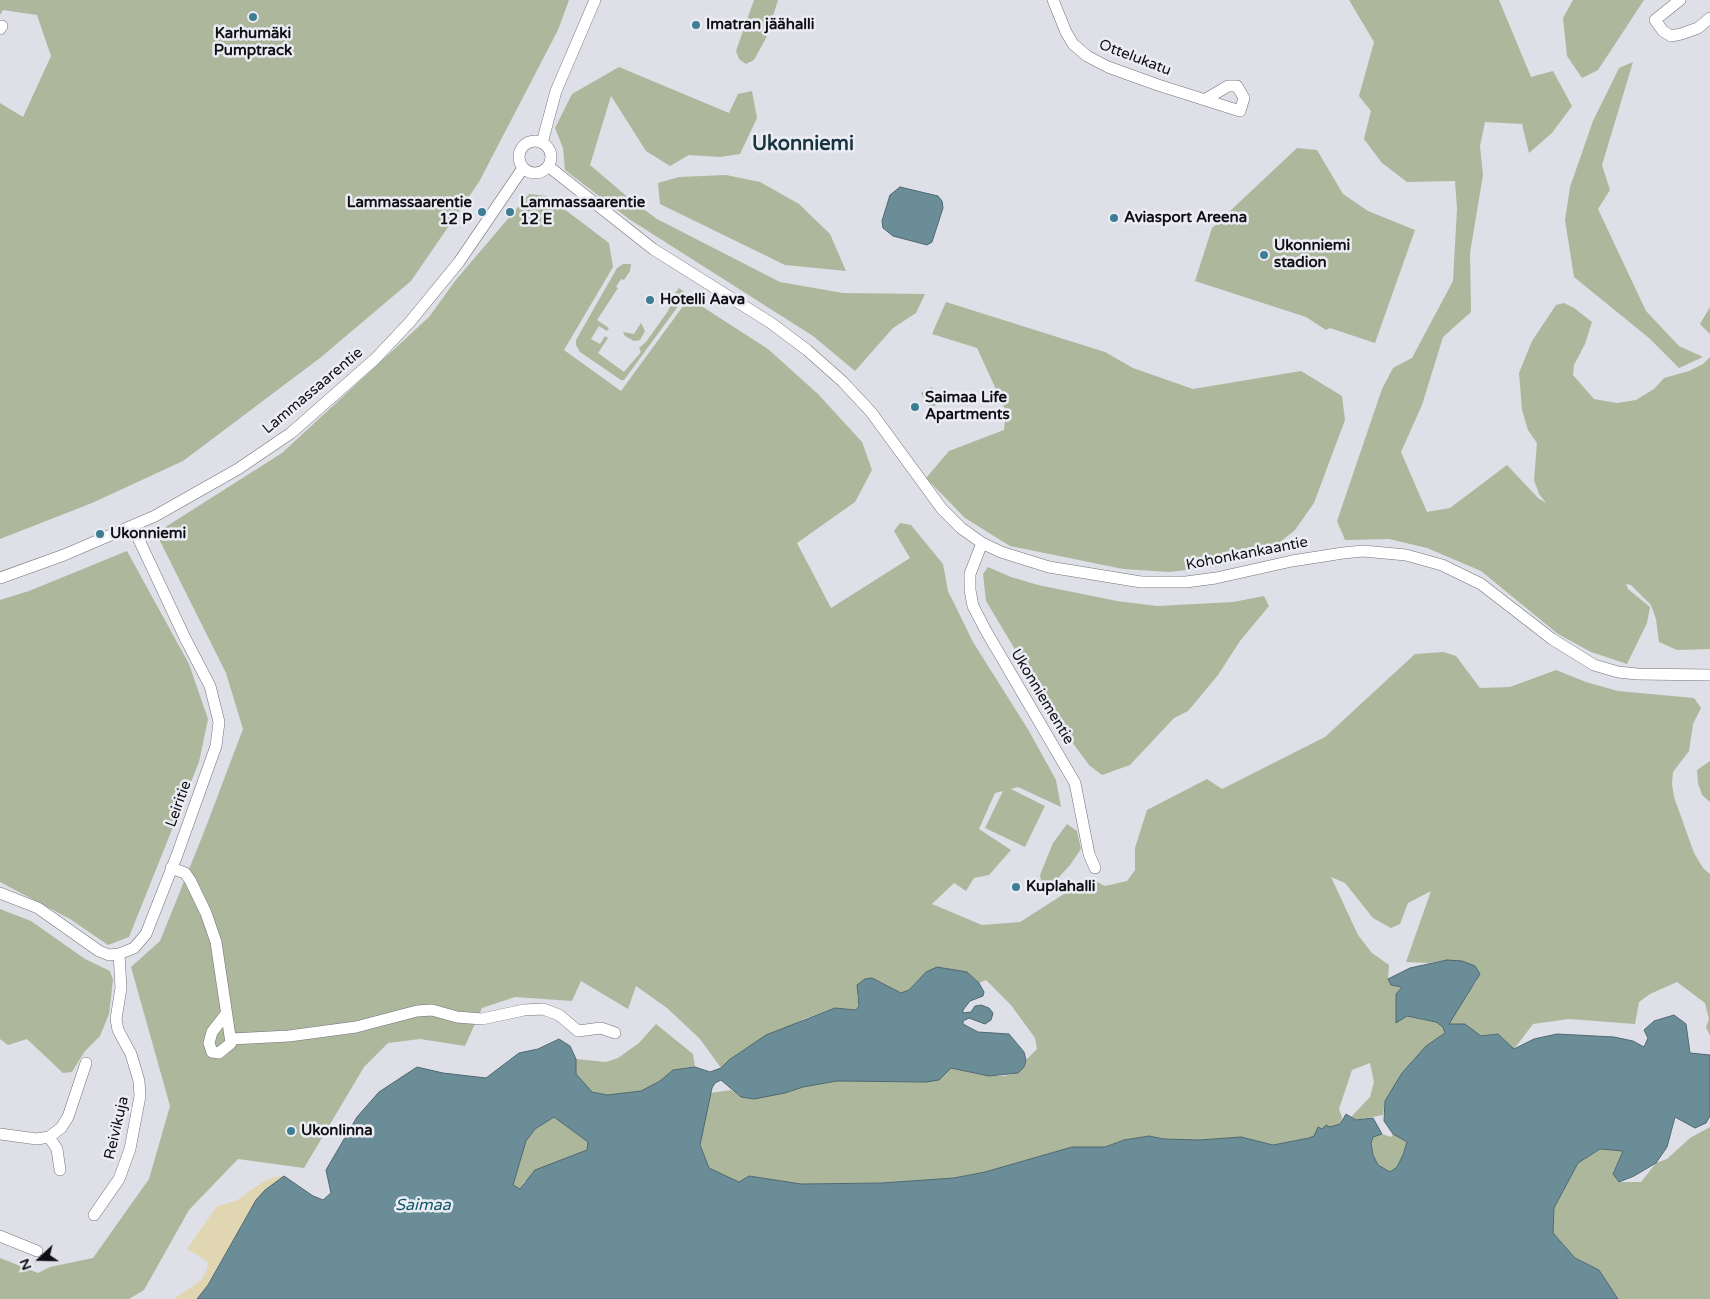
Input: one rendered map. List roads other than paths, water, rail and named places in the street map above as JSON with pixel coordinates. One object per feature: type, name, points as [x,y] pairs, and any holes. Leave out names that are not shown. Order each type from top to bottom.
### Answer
[{"type":"street","points":[[542,143],[556,91],[595,0]]},
{"type":"street","name":"Ottelukatu","points":[[1053,0],[1073,44],[1087,56],[1108,66],[1206,99]]},
{"type":"street","points":[[1680,0],[1655,20],[1663,31],[1671,36],[1698,28],[1710,18]]},
{"type":"street","points":[[530,142],[542,143],[550,153],[548,166],[538,173],[527,171],[520,162],[521,150],[530,142]]},
{"type":"street","name":"Kohonkankaantie","points":[[548,166],[653,250],[771,323],[807,350],[842,381],[871,412],[942,509],[962,528],[982,542],[1020,560],[1049,568],[1141,582],[1186,582],[1216,578],[1292,561],[1343,553],[1363,551],[1406,555],[1442,565],[1472,579],[1552,639],[1594,665],[1618,672],[1637,674],[1710,675]]},
{"type":"street","name":"Lammassaarentie","points":[[0,578],[64,556],[133,527],[213,483],[291,433],[375,359],[409,323],[459,262],[523,168]]},
{"type":"street","name":"Leiritie","points":[[119,954],[134,948],[146,934],[216,746],[219,722],[210,686],[185,638],[133,527]]},
{"type":"street","name":"Ukonniementie","points":[[982,542],[970,574],[973,606],[1075,783],[1089,854],[1095,868]]},
{"type":"street","points":[[172,868],[185,873],[206,913],[216,942],[231,1041]]},
{"type":"street","points":[[0,893],[38,908],[99,951],[119,954]]},
{"type":"street","name":"Reivikuja","points":[[94,1215],[119,1179],[130,1150],[140,1096],[139,1081],[131,1054],[118,1030],[116,1018],[121,988],[119,954]]},
{"type":"street","points":[[226,1014],[212,1032],[209,1043],[212,1052],[219,1053],[231,1041],[356,1027],[417,1011],[432,1010],[456,1017],[482,1019],[524,1010],[543,1009],[559,1015],[578,1031],[601,1028],[614,1033]]},
{"type":"street","points":[[0,1134],[37,1139],[49,1137],[61,1128],[68,1117],[86,1063]]},
{"type":"street","points":[[49,1137],[57,1149],[60,1170]]},
{"type":"street","points":[[0,1236],[37,1251]]},
{"type":"water","points":[[900,187],[938,196],[942,201],[943,208],[932,242],[927,245],[893,236],[883,228],[882,221],[890,195]]},
{"type":"water","name":"Saimaa","points":[[1447,960],[1462,961],[1475,966],[1480,974],[1449,1024],[1465,1024],[1481,1036],[1498,1034],[1514,1049],[1534,1039],[1557,1034],[1614,1037],[1633,1041],[1644,1047],[1648,1038],[1644,1030],[1654,1021],[1674,1015],[1686,1024],[1690,1053],[1710,1055],[1710,1116],[1706,1123],[1695,1128],[1675,1117],[1667,1147],[1656,1163],[1634,1176],[1619,1182],[1613,1174],[1623,1151],[1600,1149],[1578,1163],[1554,1208],[1553,1233],[1575,1258],[1599,1270],[1618,1299],[197,1299],[208,1285],[256,1200],[265,1190],[284,1176],[313,1196],[323,1200],[331,1193],[326,1170],[357,1117],[379,1092],[417,1067],[443,1073],[486,1078],[519,1053],[538,1049],[559,1039],[570,1046],[576,1059],[576,1074],[592,1092],[607,1095],[641,1091],[660,1081],[673,1070],[695,1067],[710,1072],[721,1068],[729,1060],[766,1035],[835,1008],[856,1010],[859,1006],[857,985],[865,979],[872,978],[901,993],[909,990],[926,972],[937,967],[967,972],[979,983],[984,992],[983,996],[970,1001],[963,1010],[963,1013],[971,1012],[975,1006],[981,1005],[989,1008],[993,1013],[991,1020],[985,1024],[969,1018],[963,1021],[963,1024],[978,1032],[1009,1034],[1024,1052],[1026,1060],[1024,1067],[1018,1073],[989,1076],[951,1068],[939,1080],[926,1082],[837,1081],[754,1099],[741,1097],[721,1080],[715,1083],[712,1088],[700,1145],[709,1168],[739,1182],[749,1176],[801,1184],[882,1183],[954,1178],[985,1172],[1072,1147],[1105,1147],[1124,1140],[1149,1136],[1164,1139],[1199,1140],[1241,1137],[1273,1145],[1314,1136],[1318,1127],[1322,1129],[1326,1125],[1330,1127],[1340,1124],[1346,1114],[1356,1120],[1373,1118],[1382,1134],[1373,1137],[1371,1143],[1373,1155],[1378,1165],[1390,1172],[1397,1167],[1407,1142],[1393,1134],[1384,1121],[1385,1101],[1402,1073],[1426,1046],[1445,1033],[1443,1027],[1436,1022],[1407,1016],[1396,1023],[1396,994],[1402,987],[1391,985],[1388,979],[1410,968]],"holes":[[[554,1117],[588,1142],[587,1150],[535,1170],[520,1189],[513,1185],[526,1141],[535,1129]]]},
{"type":"place","name":"Karhumäki Pumptrack","points":[[253,17]]},
{"type":"place","name":"Imatran jäähalli","points":[[696,25]]},
{"type":"place","name":"Lammassaarentie 12 P","points":[[482,212]]},
{"type":"place","name":"Lammassaarentie 12 E","points":[[510,212]]},
{"type":"place","name":"Aviasport Areena","points":[[1114,218]]},
{"type":"place","name":"Ukonniemi stadion","points":[[1264,255]]},
{"type":"place","name":"Hotelli Aava","points":[[650,300]]},
{"type":"place","name":"Saimaa Life Apartments","points":[[915,407]]},
{"type":"place","name":"Ukonniemi","points":[[100,534]]},
{"type":"place","name":"Kuplahalli","points":[[1016,887]]},
{"type":"place","name":"Ukonlinna","points":[[291,1131]]},
{"type":"district","name":"Ukonniemi","points":[[803,145]]}]
